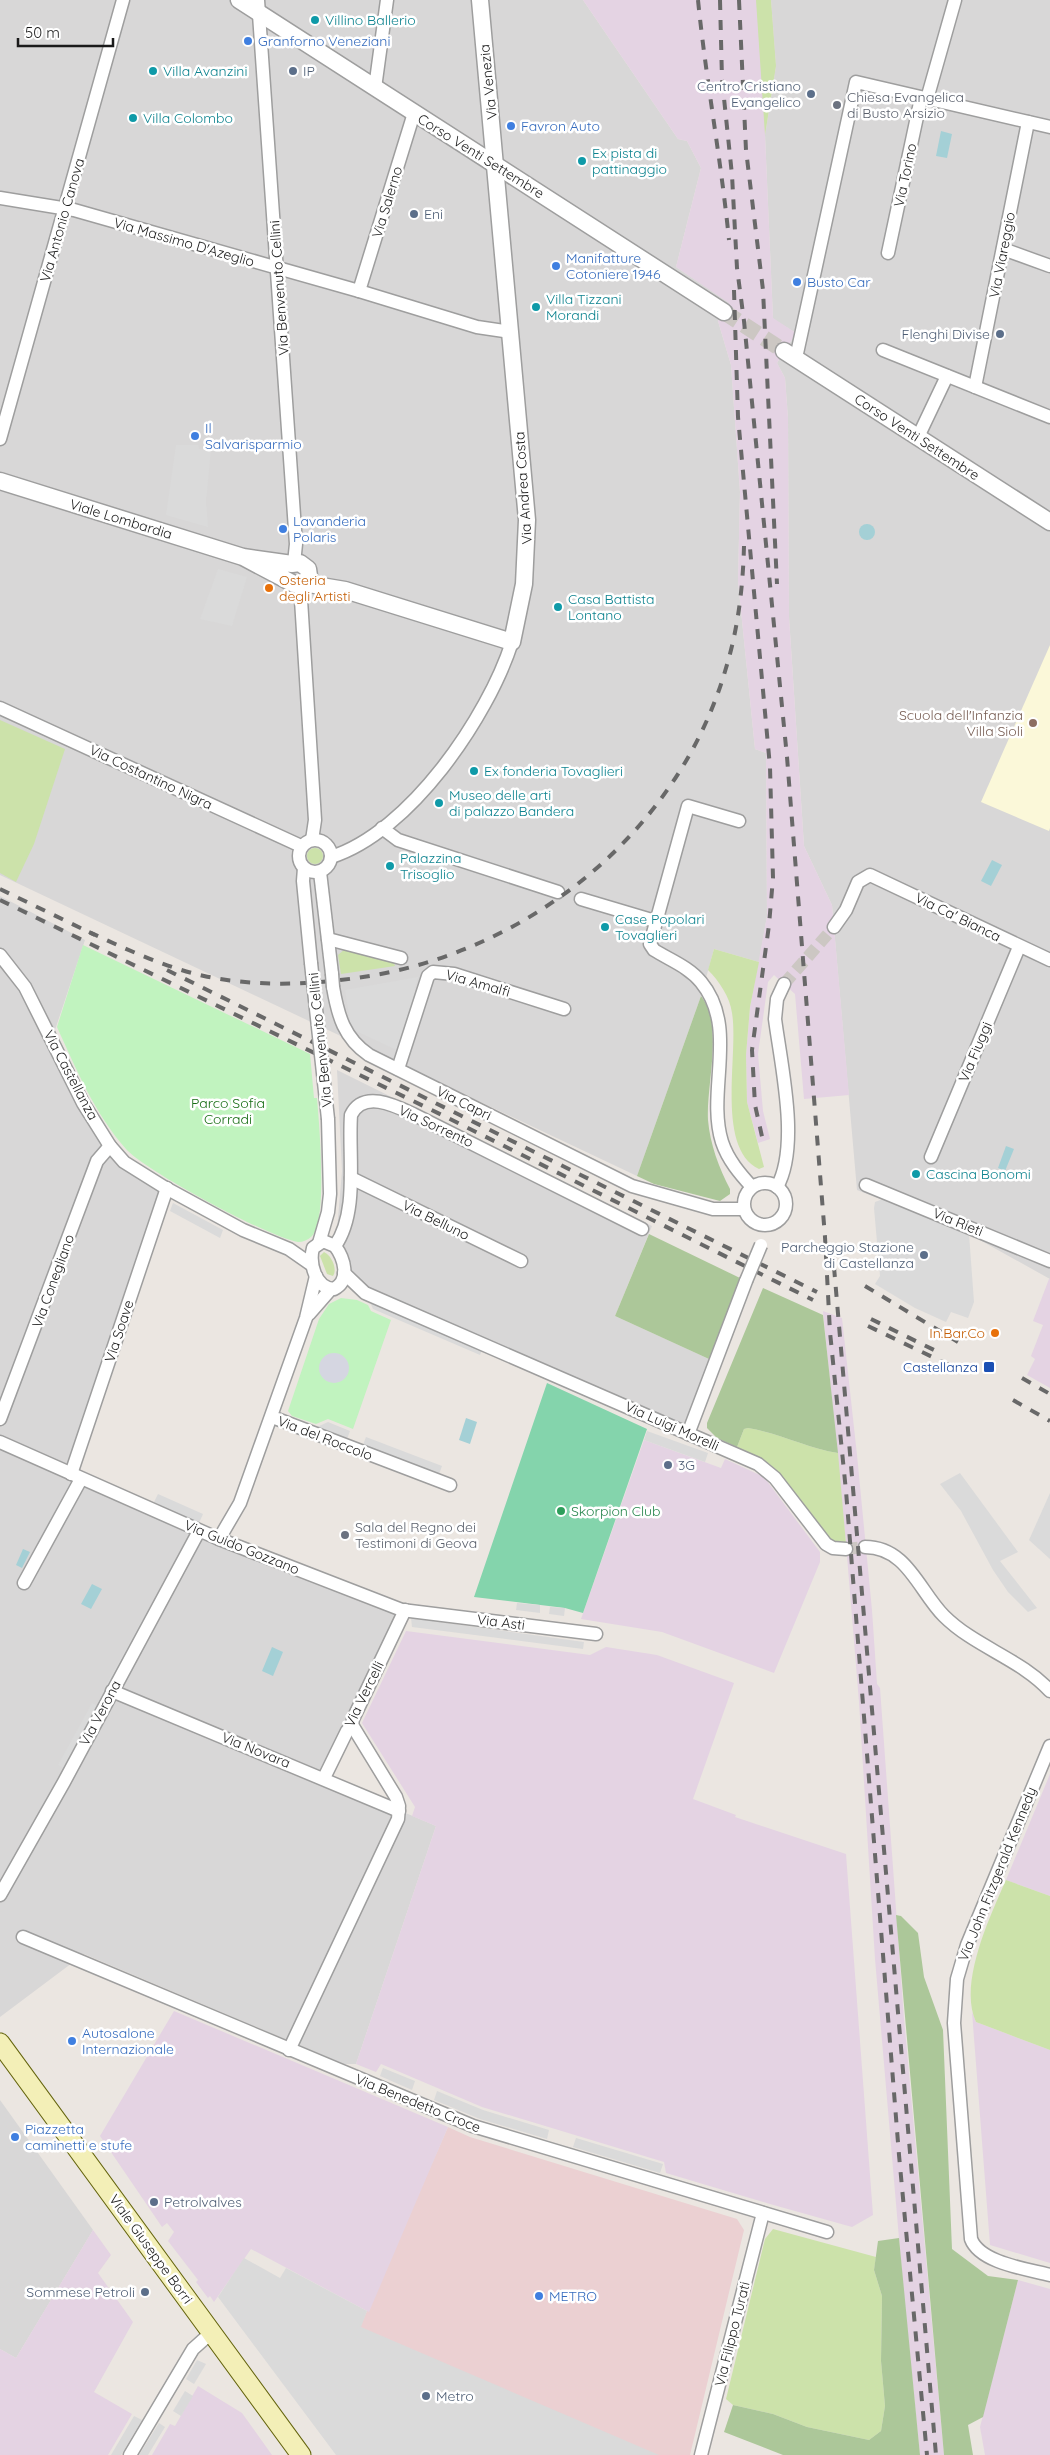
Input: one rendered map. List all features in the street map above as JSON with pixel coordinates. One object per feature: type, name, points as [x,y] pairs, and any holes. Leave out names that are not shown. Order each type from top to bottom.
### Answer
[{"type":"main road","name":"Viale Giuseppe Borri","points":[[0,2042],[301,2455]]},
{"type":"street","name":"Via Antonio Canova","points":[[0,439],[123,0]]},
{"type":"street","name":"Corso Venti Settembre","points":[[239,0],[258,7],[414,114],[496,164],[724,312]]},
{"type":"street","points":[[375,88],[387,0]]},
{"type":"street","name":"Via Venezia","points":[[480,0],[496,164]]},
{"type":"street","name":"Via Torino","points":[[888,253],[924,98],[955,0]]},
{"type":"street","name":"Via Benvenuto Cellini","points":[[258,7],[278,269],[315,820],[312,840]]},
{"type":"street","points":[[790,354],[856,82],[1050,127]]},
{"type":"street","name":"Via Salerno","points":[[359,291],[414,114]]},
{"type":"street","name":"Via Viareggio","points":[[976,387],[1028,122]]},
{"type":"street","name":"Via Andrea Costa","points":[[331,857],[350,850],[382,828],[422,791],[467,737],[493,689],[512,642],[521,605],[528,534],[496,164]]},
{"type":"street","name":"Via Massimo D'Azeglio","points":[[0,198],[65,208],[359,291],[484,329],[511,332]]},
{"type":"street","points":[[1003,249],[1050,266]]},
{"type":"street","points":[[883,350],[1050,417]]},
{"type":"street","name":"Corso Venti Settembre","points":[[790,354],[1050,522]]},
{"type":"street","points":[[918,437],[947,376]]},
{"type":"street","name":"Viale Lombardia","points":[[0,481],[512,642]]},
{"type":"street","name":"Via Costantino Nigra","points":[[0,708],[301,846]]},
{"type":"street","points":[[739,822],[688,806],[650,941],[651,947],[697,977],[714,1004],[719,1027],[720,1135],[731,1160],[752,1187]]},
{"type":"street","points":[[382,828],[398,840],[558,892]]},
{"type":"street","points":[[312,840],[326,844],[331,857],[329,864],[320,872],[312,872],[304,868],[298,856],[301,846],[312,840]]},
{"type":"street","name":"Via Benvenuto Cellini","points":[[304,868],[303,891],[328,1119],[330,1178],[328,1212],[333,1244],[342,1258],[344,1273]]},
{"type":"street","name":"Via Capri","points":[[320,872],[339,1017],[349,1038],[369,1055],[632,1186],[713,1209],[744,1209]]},
{"type":"street","name":"Via Ca' Bianca","points":[[834,927],[846,910],[856,884],[865,876],[873,876],[1019,947],[1050,960]]},
{"type":"street","points":[[581,899],[655,922]]},
{"type":"street","points":[[328,938],[401,958]]},
{"type":"street","name":"Via Fiuggi","points":[[931,1157],[1019,947]]},
{"type":"street","name":"Via Castellanza","points":[[0,955],[25,987],[75,1089],[110,1146],[127,1165],[243,1230],[289,1249],[334,1289]]},
{"type":"street","name":"Via Amalfi","points":[[398,1069],[428,976],[433,972],[454,974],[564,1009]]},
{"type":"street","points":[[777,1187],[786,1170],[789,1139],[775,1019],[777,1000],[784,984]]},
{"type":"street","name":"Via Sorrento","points":[[333,1244],[345,1229],[350,1178],[351,1115],[360,1105],[374,1101],[413,1114],[642,1229]]},
{"type":"street","name":"Via Conegliano","points":[[0,1419],[97,1161],[110,1146]]},
{"type":"street","name":"Via Belluno","points":[[350,1178],[521,1261]]},
{"type":"street","points":[[765,1183],[777,1187],[785,1199],[784,1213],[780,1219],[767,1225],[750,1219],[744,1209],[744,1197],[752,1187],[765,1183]]},
{"type":"street","name":"Via Rieti","points":[[866,1185],[1050,1260]]},
{"type":"street","name":"Via Soave","points":[[76,1476],[166,1188]]},
{"type":"street","name":"Via Benvenuto Cellini","points":[[314,1271],[316,1245],[328,1212]]},
{"type":"street","points":[[688,1434],[767,1225]]},
{"type":"street","name":"Via Castellanza","points":[[289,1249],[333,1244]]},
{"type":"street","name":"Via del Roccolo","points":[[314,1271],[306,1318],[272,1417],[450,1485]]},
{"type":"street","points":[[344,1273],[365,1293]]},
{"type":"street","name":"Via del Roccolo","points":[[306,1318],[334,1289],[344,1273]]},
{"type":"street","points":[[334,1289],[365,1293]]},
{"type":"street","name":"Via Luigi Morelli","points":[[365,1293],[768,1470],[826,1544],[833,1548],[846,1548]]},
{"type":"street","points":[[219,1539],[240,1503],[272,1417]]},
{"type":"street","name":"Via Guido Gozzano","points":[[0,1442],[199,1531],[405,1610]]},
{"type":"street","points":[[24,1583],[76,1476]]},
{"type":"street","name":"Via Verona","points":[[0,1895],[64,1782],[199,1531]]},
{"type":"street","points":[[865,1547],[884,1549],[894,1555],[908,1568],[931,1601],[951,1622],[968,1636],[1044,1680],[1050,1690]]},
{"type":"street","name":"Via Asti","points":[[405,1610],[596,1634]]},
{"type":"street","name":"Via Vercelli","points":[[324,1778],[347,1731],[352,1725],[352,1719],[405,1610]]},
{"type":"street","name":"Via Novara","points":[[112,1691],[324,1778],[399,1811]]},
{"type":"street","points":[[289,2050],[395,1826],[399,1811],[394,1794],[352,1725]]},
{"type":"street","name":"Via John Fitzgerald Kennedy","points":[[1050,1746],[972,1931],[959,1970],[954,2002],[954,2033],[968,2229],[972,2243],[980,2253],[988,2257],[1050,2276]]},
{"type":"street","name":"Via Benedetto Croce","points":[[23,1937],[289,2050],[482,2129],[826,2232]]},
{"type":"street","name":"Via Filippo Turati","points":[[701,2455],[763,2213]]},
{"type":"street","points":[[130,2455],[193,2349],[212,2332]]},
{"type":"shaded area","points":[[0,0],[583,0],[678,139],[687,141],[701,168],[676,267],[730,303],[718,321],[731,365],[740,492],[738,581],[755,749],[766,753],[767,916],[759,962],[714,949],[701,996],[637,1176],[0,875]]},
{"type":"shaded area","points":[[583,0],[771,0],[776,66],[765,135],[773,318],[796,333],[777,363],[785,378],[788,418],[789,617],[804,846],[832,905],[849,1095],[804,1099],[795,994],[774,975],[768,982],[758,1054],[763,1111],[770,1139],[758,1143],[747,1102],[746,1055],[750,1007],[767,916],[766,753],[755,749],[738,581],[740,492],[731,365],[718,321],[729,303],[676,267],[701,168],[687,141],[678,139]]},
{"type":"shaded area","points":[[771,0],[1050,0],[1050,1279],[969,1234],[857,1190],[832,905],[804,846],[789,617],[788,418],[785,378],[777,363],[796,333],[773,319],[765,135],[776,66]]},
{"type":"shaded area","points":[[176,445],[198,445],[199,449],[211,450],[206,501],[208,527],[166,515]]},
{"type":"shaded area","points":[[218,569],[247,577],[232,626],[200,619]]},
{"type":"shaded area","name":"Scuola dell'Infanzia Villa Sioli","points":[[1050,645],[1050,828],[1049,831],[981,802]]},
{"type":"shaded area","points":[[0,896],[85,940],[52,1039],[110,1146],[164,1187],[76,1476],[405,1610],[324,1778],[436,1826],[356,2064],[344,2064],[84,1954],[0,2017]]},
{"type":"shaded area","points":[[418,977],[415,988],[415,1000],[401,1052],[356,1031],[350,1022],[345,990]]},
{"type":"shaded area","points":[[337,1070],[652,1226],[615,1316],[709,1359],[683,1429],[347,1279],[344,1251],[337,1230],[342,1171]]},
{"type":"shaded area","name":"Parcheggio Stazione di Castellanza","points":[[883,1199],[969,1234],[974,1302],[968,1318],[951,1312],[946,1322],[915,1308],[875,1284],[880,1276],[874,1208],[875,1202]]},
{"type":"shaded area","points":[[173,1203],[223,1230],[220,1238],[170,1211]]},
{"type":"shaded area","points":[[1049,1279],[1050,1388],[1027,1375],[1035,1359],[1031,1356],[1043,1325],[1033,1321]]},
{"type":"shaded area","points":[[370,1302],[482,1350],[480,1355],[373,1309]]},
{"type":"shaded area","points":[[823,1311],[842,1318],[857,1455],[877,1684],[880,1688],[904,2019],[944,2455],[920,2455],[903,2285],[875,1959],[859,1702],[846,1544]]},
{"type":"shaded area","points":[[334,1353],[340,1354],[348,1362],[348,1374],[340,1382],[334,1383],[328,1382],[320,1374],[319,1368],[320,1362],[328,1354]]},
{"type":"shaded area","points":[[328,1422],[350,1431],[347,1439],[317,1427]]},
{"type":"shaded area","points":[[647,1431],[708,1453],[705,1462],[644,1440]]},
{"type":"shaded area","points":[[366,1437],[442,1466],[439,1474],[363,1445]]},
{"type":"shaded area","points":[[644,1440],[721,1468],[725,1459],[764,1477],[820,1552],[820,1562],[774,1673],[662,1632],[581,1619]]},
{"type":"shaded area","points":[[960,1473],[1018,1552],[1000,1561],[1037,1608],[1028,1612],[1008,1592],[993,1570],[961,1511],[940,1484]]},
{"type":"shaded area","points":[[1050,1493],[1050,1559],[1029,1540]]},
{"type":"shaded area","points":[[158,1494],[203,1514],[199,1523],[154,1502]]},
{"type":"shaded area","points":[[155,1597],[159,1599],[106,1694],[102,1692]]},
{"type":"shaded area","points":[[517,1603],[540,1605],[540,1613],[516,1610]]},
{"type":"shaded area","points":[[550,1607],[565,1608],[564,1616],[549,1614]]},
{"type":"shaded area","points":[[411,1618],[584,1642],[583,1649],[412,1627]]},
{"type":"shaded area","points":[[406,1631],[590,1655],[606,1647],[657,1655],[734,1683],[693,1799],[736,1815],[735,1817],[846,1854],[873,2215],[852,2227],[770,2204],[666,2173],[664,2162],[482,2107],[381,2064],[376,2072],[356,2064],[436,1826],[412,1816],[415,1807],[362,1723]]},
{"type":"shaded area","points":[[92,1703],[100,1707],[65,1769],[58,1765]]},
{"type":"shaded area","points":[[1050,1774],[1050,1896],[1006,1880]]},
{"type":"shaded area","points":[[174,2011],[448,2127],[369,2312],[251,2249],[214,2302],[210,2296],[208,2298],[196,2282],[198,2280],[168,2241],[174,2232],[167,2223],[162,2227],[100,2136]]},
{"type":"shaded area","points":[[972,2012],[976,2022],[1050,2050],[1050,2263],[990,2245]]},
{"type":"shaded area","points":[[383,2068],[415,2081],[412,2090],[380,2076]]},
{"type":"shaded area","points":[[437,2091],[483,2110],[549,2130],[547,2139],[480,2119],[434,2100]]},
{"type":"shaded area","points":[[0,2100],[93,2230],[16,2358],[0,2349]]},
{"type":"shaded area","points":[[448,2127],[470,2137],[737,2219],[744,2230],[690,2455],[336,2455],[360,2327]]},
{"type":"shaded area","points":[[576,2138],[663,2164],[660,2173],[573,2147]]},
{"type":"shaded area","points":[[93,2230],[111,2255],[98,2273],[133,2322],[94,2392],[132,2414],[108,2455],[0,2455],[0,2349],[16,2358]]},
{"type":"shaded area","name":"Metro","points":[[244,2258],[280,2278],[286,2268],[367,2311],[361,2327],[659,2455],[336,2455],[218,2297]]},
{"type":"shaded area","points":[[1018,2280],[1050,2289],[1050,2455],[985,2455],[980,2427]]},
{"type":"shaded area","points":[[197,2360],[206,2364],[194,2384],[186,2379]]},
{"type":"shaded area","points":[[198,2386],[242,2413],[272,2455],[152,2455],[170,2424],[175,2426]]},
{"type":"shaded area","points":[[185,2391],[193,2396],[181,2416],[173,2411]]},
{"type":"shaded area","points":[[134,2416],[142,2420],[121,2455],[111,2455]]},
{"type":"shaded area","points":[[159,2423],[165,2427],[148,2455],[139,2455]]},
{"type":"green space","points":[[756,0],[771,0],[776,66],[765,135]]},
{"type":"green space","points":[[0,720],[65,749],[34,844],[16,882],[0,873]]},
{"type":"green space","points":[[315,848],[321,850],[323,856],[321,862],[315,864],[309,862],[307,856],[309,850]]},
{"type":"green space","name":"Parco Sofia Corradi","points":[[83,945],[310,1054],[314,1098],[317,1098],[321,1170],[320,1211],[317,1226],[312,1236],[302,1242],[298,1242],[262,1229],[181,1187],[137,1159],[126,1149],[105,1121],[87,1091],[57,1027]]},
{"type":"green space","points":[[345,949],[394,963],[395,966],[341,974],[338,955]]},
{"type":"green space","points":[[714,949],[759,962],[750,1007],[746,1055],[747,1102],[764,1167],[759,1169],[745,1158],[737,1142],[733,1121],[732,1098],[732,1013],[729,1001],[723,990],[708,970]]},
{"type":"green space","points":[[701,996],[708,1008],[712,1023],[713,1039],[708,1106],[709,1129],[716,1156],[730,1189],[730,1194],[720,1201],[654,1184],[637,1176]]},
{"type":"green space","points":[[649,1234],[740,1278],[709,1359],[615,1316]]},
{"type":"green space","points":[[324,1252],[333,1263],[335,1270],[333,1276],[327,1274],[320,1256]]},
{"type":"green space","points":[[763,1288],[823,1315],[838,1453],[748,1428],[744,1429],[737,1447],[717,1438],[707,1428],[707,1423]]},
{"type":"green space","points":[[341,1298],[357,1300],[368,1305],[371,1311],[391,1320],[353,1429],[328,1419],[316,1424],[292,1416],[288,1411],[319,1319],[329,1304]]},
{"type":"green space","name":"Skorpion Club","points":[[547,1383],[647,1429],[583,1613],[565,1608],[474,1597]]},
{"type":"green space","points":[[748,1428],[838,1453],[846,1544],[828,1540],[773,1467],[764,1460],[737,1447],[744,1429]]},
{"type":"green space","points":[[1006,1880],[1050,1896],[1050,2050],[976,2022],[971,2006],[973,1970],[978,1950]]},
{"type":"green space","points":[[896,1915],[901,1916],[918,1933],[924,1977],[943,2030],[952,2249],[988,2276],[1018,2280],[983,2417],[968,2425],[973,2455],[944,2455]]},
{"type":"green space","points":[[773,2229],[876,2257],[874,2270],[882,2296],[881,2361],[885,2406],[881,2431],[869,2440],[807,2427],[773,2414],[733,2405],[726,2399],[765,2239]]},
{"type":"green space","points":[[899,2238],[920,2455],[783,2455],[724,2432],[733,2405],[773,2414],[807,2427],[869,2440],[881,2431],[885,2406],[881,2361],[882,2296],[874,2270],[878,2241]]},
{"type":"water","points":[[941,131],[952,134],[947,158],[936,156]]},
{"type":"water","points":[[867,524],[875,532],[867,540],[859,532]]},
{"type":"water","points":[[992,860],[1002,865],[991,886],[981,881]]},
{"type":"water","points":[[1006,1146],[1014,1149],[1005,1171],[998,1168]]},
{"type":"water","points":[[466,1418],[477,1422],[470,1444],[459,1440]]},
{"type":"water","points":[[23,1549],[30,1552],[22,1568],[16,1565]]},
{"type":"water","points":[[92,1584],[102,1589],[91,1609],[81,1604]]},
{"type":"water","points":[[272,1647],[283,1652],[273,1676],[262,1671]]},
{"type":"tunnel","points":[[724,312],[784,351]]},
{"type":"tunnel","points":[[784,984],[834,927]]},
{"type":"tunnel","points":[[846,1549],[865,1547]]},
{"type":"railway","points":[[698,0],[729,240]]},
{"type":"railway","points":[[720,0],[722,79],[732,175],[737,268],[744,321],[787,757],[825,1237],[830,1332],[846,1491],[899,2155],[927,2455]]},
{"type":"railway","points":[[739,0],[746,150],[763,290],[777,584]]},
{"type":"railway","points":[[734,290],[738,417],[770,767],[773,878],[769,925],[752,1050],[755,1105],[763,1141]]},
{"type":"railway","points":[[89,932],[160,963],[189,972],[224,980],[284,984],[324,982],[363,977],[424,963],[483,941],[538,911],[589,875],[634,831],[673,782],[704,727],[726,668],[737,623],[744,546]]},
{"type":"railway","points":[[0,889],[95,935]]},
{"type":"railway","points":[[0,900],[444,1116],[813,1300]]},
{"type":"railway","points":[[167,970],[817,1292]]},
{"type":"railway","points":[[834,1267],[936,2455]]},
{"type":"railway","points":[[865,1286],[958,1342]]},
{"type":"railway","points":[[871,1319],[936,1351]]},
{"type":"railway","points":[[868,1326],[949,1365]]},
{"type":"railway","points":[[1022,1378],[1050,1394]]},
{"type":"railway","points":[[1013,1400],[1050,1421]]},
{"type":"place","name":"Villino Ballerio","points":[[315,20]]},
{"type":"place","name":"Granforno Veneziani","points":[[248,41]]},
{"type":"place","name":"Villa Avanzini","points":[[153,71]]},
{"type":"place","name":"IP","points":[[293,71]]},
{"type":"place","name":"Centro Cristiano Evangelico","points":[[811,94]]},
{"type":"place","name":"Chiesa Evangelica di Busto Arsizio","points":[[837,105]]},
{"type":"place","name":"Villa Colombo","points":[[133,118]]},
{"type":"place","name":"Favron Auto","points":[[511,126]]},
{"type":"place","name":"Ex pista di pattinaggio","points":[[582,161]]},
{"type":"place","name":"Eni","points":[[414,214]]},
{"type":"place","name":"Manifatture Cotoniere 1946","points":[[556,266]]},
{"type":"place","name":"Busto Car","points":[[797,282]]},
{"type":"place","name":"Villa Tizzani Morandi","points":[[536,307]]},
{"type":"place","name":"Flenghi Divise","points":[[1000,334]]},
{"type":"place","name":"Il Salvarisparmio","points":[[195,436]]},
{"type":"place","name":"Lavanderia Polaris","points":[[283,529]]},
{"type":"place","name":"Osteria degli Artisti","points":[[269,588]]},
{"type":"place","name":"Casa Battista Lontano","points":[[558,607]]},
{"type":"place","name":"Scuola dell'Infanzia Villa Sioli","points":[[1033,723]]},
{"type":"place","name":"Ex fonderia Tovaglieri","points":[[474,771]]},
{"type":"place","name":"Museo delle arti di palazzo Bandera","points":[[439,803]]},
{"type":"place","name":"Palazzina Trisoglio","points":[[390,866]]},
{"type":"place","name":"Case Popolari Tovaglieri","points":[[605,927]]},
{"type":"place","name":"Cascina Bonomi","points":[[916,1174]]},
{"type":"place","name":"Parcheggio Stazione di Castellanza","points":[[924,1255]]},
{"type":"place","name":"In.Bar.Co","points":[[995,1333]]},
{"type":"place","name":"Castellanza","points":[[989,1367]]},
{"type":"place","name":"3G","points":[[668,1465]]},
{"type":"place","name":"Skorpion Club","points":[[561,1511]]},
{"type":"place","name":"Sala del Regno dei Testimoni di Geova","points":[[345,1535]]},
{"type":"place","name":"Autosalone Internazionale","points":[[72,2041]]},
{"type":"place","name":"Piazzetta caminetti e stufe","points":[[15,2137]]},
{"type":"place","name":"Petrolvalves","points":[[154,2202]]},
{"type":"place","name":"Sommese Petroli","points":[[145,2292]]},
{"type":"place","name":"METRO","points":[[539,2296]]},
{"type":"place","name":"Metro","points":[[426,2396]]}]
